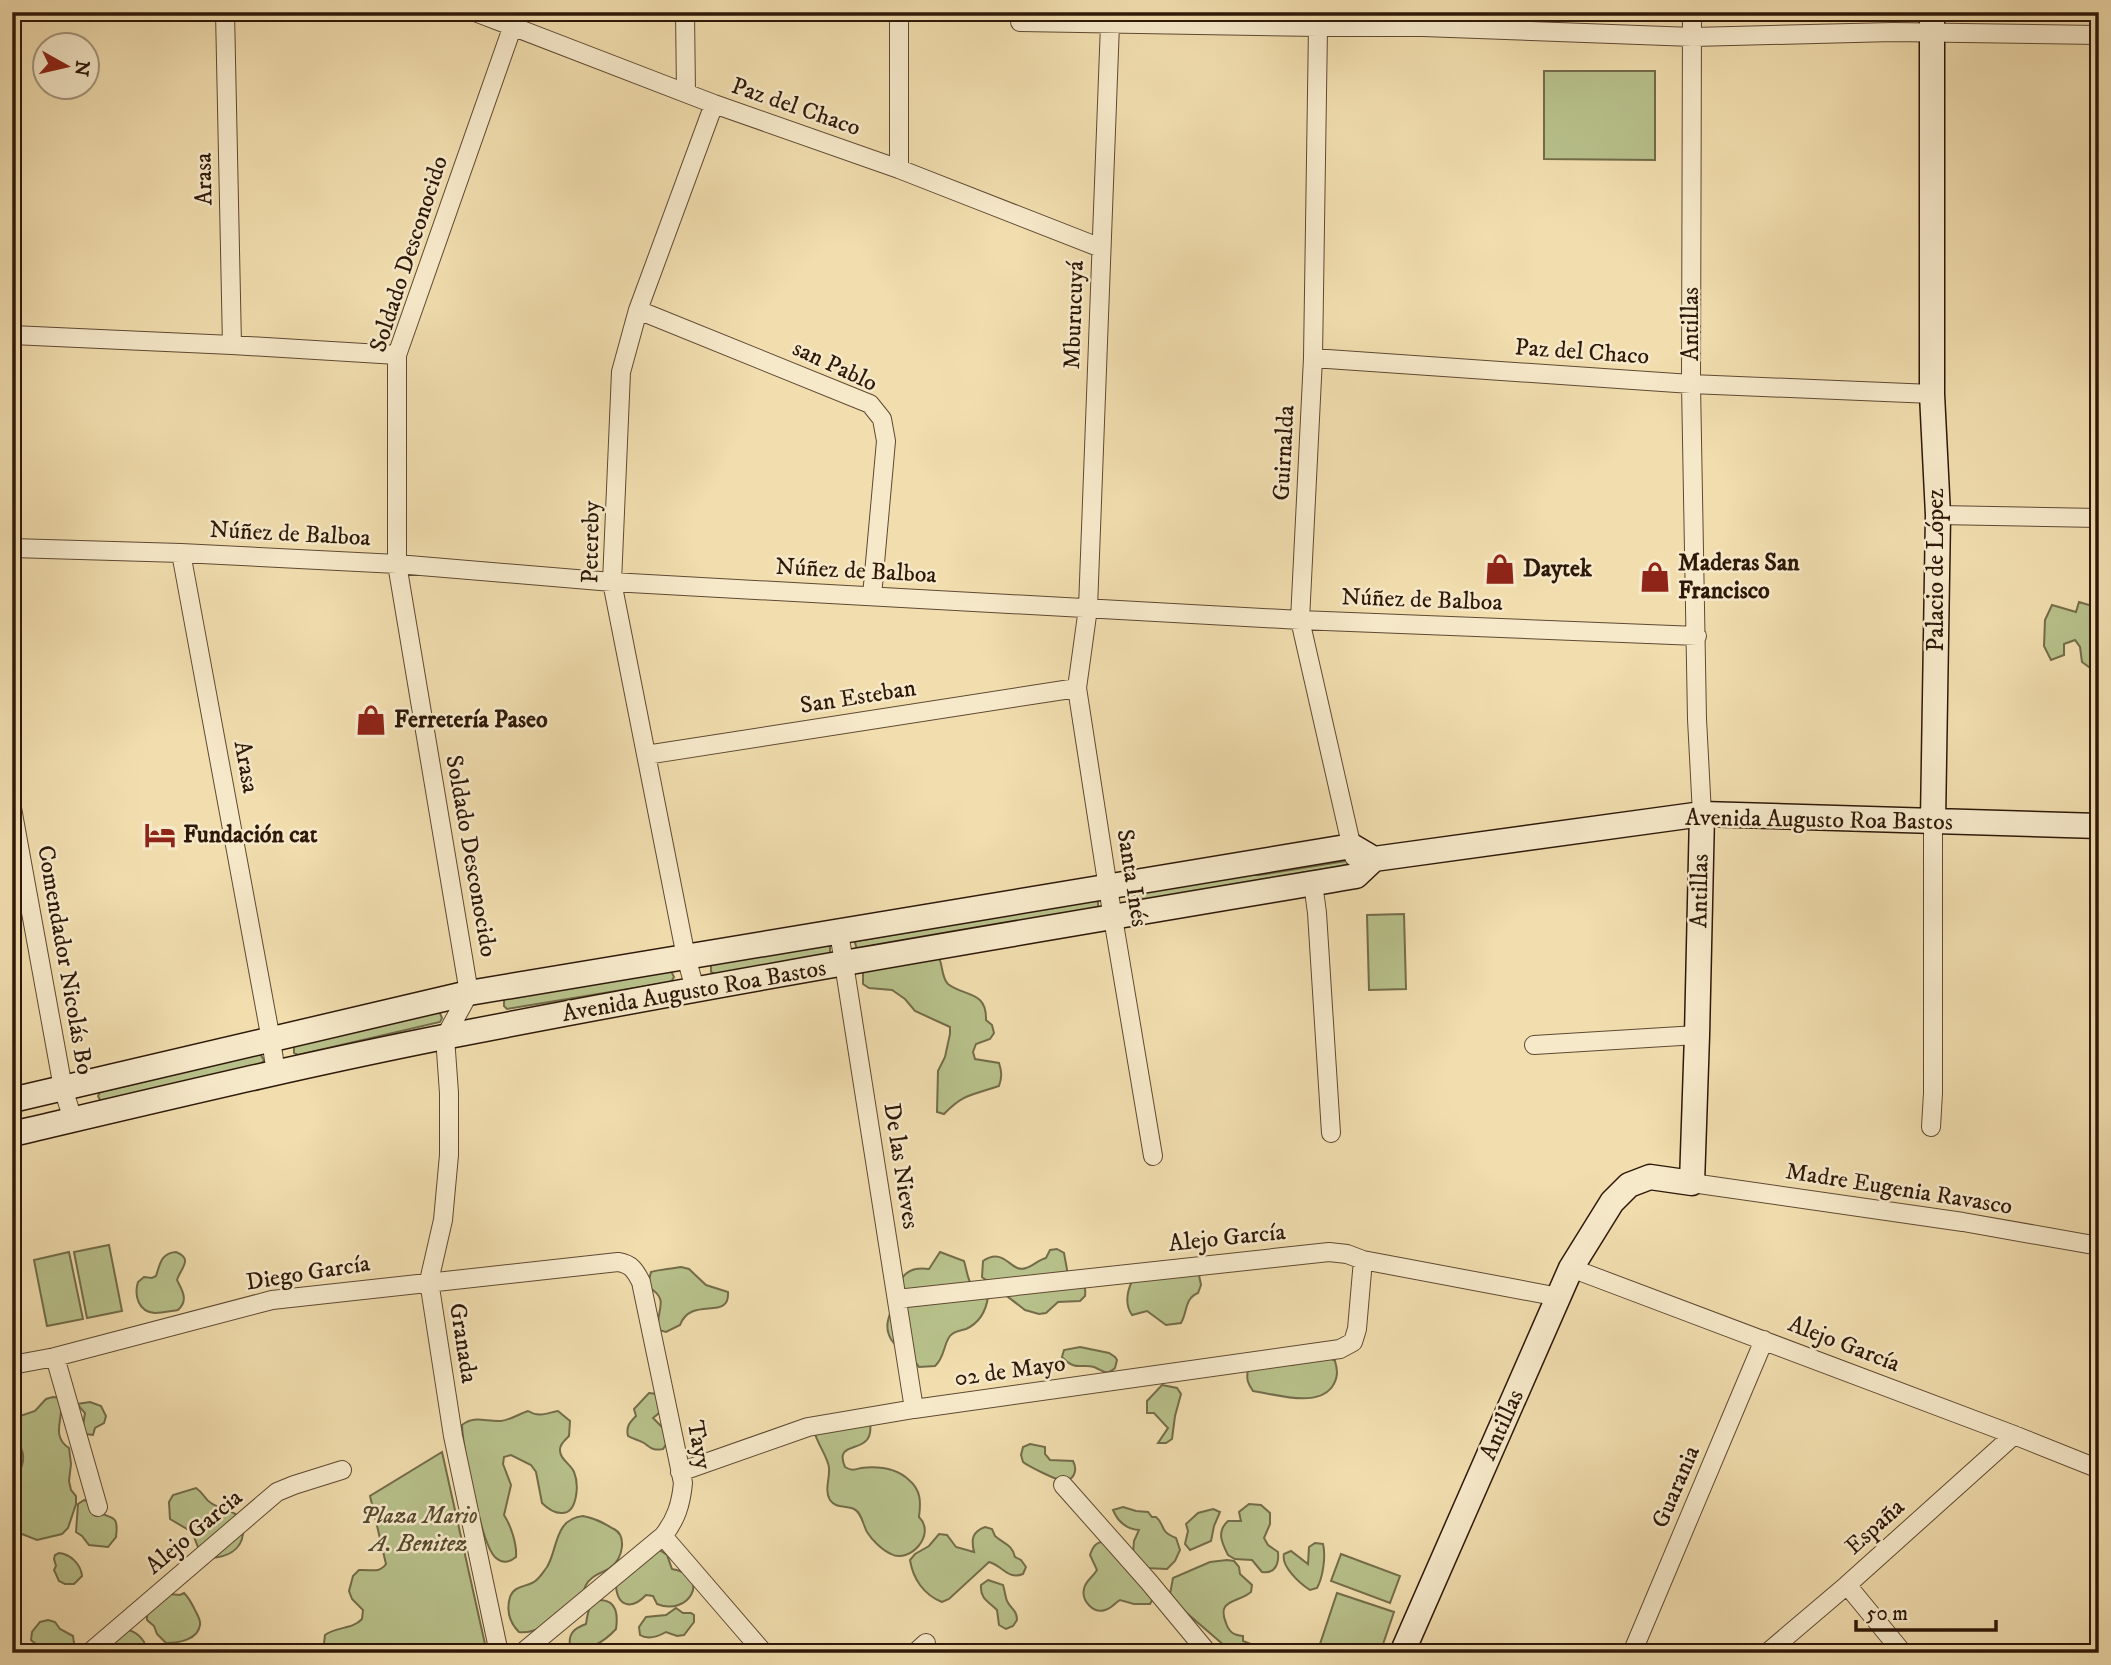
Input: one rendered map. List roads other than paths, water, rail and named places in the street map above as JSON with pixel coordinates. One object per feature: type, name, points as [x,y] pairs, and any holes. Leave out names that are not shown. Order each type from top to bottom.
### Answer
[{"type":"main road","name":"Palacio de López","points":[[1932,23],[1932,394],[1938,515],[1933,821]]},
{"type":"main road","name":"Avenida Augusto Roa Bastos","points":[[1374,859],[1702,814],[2099,826]]},
{"type":"main road","name":"Antillas","points":[[1402,1653],[1571,1268],[1612,1202],[1629,1185],[1650,1177],[1692,1183],[1702,814]]},
{"type":"main road","name":"Avenida Augusto Roa Bastos","points":[[12,1100],[469,993],[1352,846]]},
{"type":"main road","points":[[1352,846],[1374,859],[1356,876]]},
{"type":"main road","name":"Avenida Augusto Roa Bastos","points":[[12,1134],[445,1037],[695,989],[1356,876]]},
{"type":"street","name":"Arasa","points":[[225,12],[232,345]]},
{"type":"street","name":"Paz del Chaco","points":[[475,12],[714,104],[899,169],[1101,248]]},
{"type":"street","points":[[685,12],[686,93]]},
{"type":"street","points":[[899,12],[899,169]]},
{"type":"street","name":"Antillas","points":[[1692,12],[1691,384],[1702,814]]},
{"type":"street","points":[[1020,22],[1318,27],[1423,20],[1693,37],[1932,23],[2099,35]]},
{"type":"street","name":"Mburucuyá","points":[[1088,608],[1110,24]]},
{"type":"street","name":"Guirnalda","points":[[1318,27],[1313,358],[1300,620],[1352,846],[1356,876]]},
{"type":"street","name":"Soldado Desconocido","points":[[445,1037],[469,993],[397,564],[397,355],[512,28]]},
{"type":"street","name":"Petereby","points":[[695,989],[686,957],[612,582],[621,372],[638,310],[714,104]]},
{"type":"street","name":"san Pablo","points":[[638,310],[870,404],[882,419],[886,441],[872,596]]},
{"type":"street","points":[[12,335],[397,355]]},
{"type":"street","name":"Paz del Chaco","points":[[1313,358],[1691,384],[1932,394]]},
{"type":"street","points":[[1938,515],[2099,518]]},
{"type":"street","name":"Núñez de Balboa","points":[[12,548],[397,564],[612,582],[1300,620],[1697,636]]},
{"type":"street","name":"Arasa","points":[[181,553],[276,1073]]},
{"type":"street","name":"Santa Inés","points":[[1088,608],[1077,688],[1153,1156]]},
{"type":"street","name":"San Esteban","points":[[646,755],[1077,688]]},
{"type":"street","name":"Comendador Nicolás Bo","points":[[12,808],[20,886],[63,1088],[73,1120]]},
{"type":"street","name":"Palacio de López","points":[[1931,1127],[1933,821]]},
{"type":"street","points":[[1313,883],[1331,1133]]},
{"type":"street","name":"De las Nieves","points":[[839,932],[914,1409]]},
{"type":"street","points":[[1534,1045],[1697,1035]]},
{"type":"street","name":"Granada","points":[[445,1037],[449,1093],[449,1155],[443,1220],[429,1281],[453,1436],[499,1653]]},
{"type":"street","name":"Madre Eugenia Ravasco","points":[[1692,1183],[1963,1222],[2099,1246]]},
{"type":"street","name":"Alejo García","points":[[897,1299],[1329,1252],[1559,1297]]},
{"type":"street","name":"02 de Mayo","points":[[680,1472],[808,1427],[914,1409],[1340,1349],[1353,1342],[1357,1329],[1363,1260]]},
{"type":"street","name":"Diego García","points":[[12,1365],[55,1357],[272,1300],[618,1262]]},
{"type":"street","name":"Tayy","points":[[618,1262],[628,1264],[636,1271],[641,1282],[683,1483],[678,1512],[673,1524],[663,1536]]},
{"type":"street","name":"Alejo García","points":[[1571,1268],[2099,1469]]},
{"type":"street","name":"Guarania","points":[[1632,1653],[1764,1340]]},
{"type":"street","points":[[55,1357],[98,1507]]},
{"type":"street","name":"España","points":[[1767,1653],[2014,1435]]},
{"type":"street","name":"Alejo Garcia","points":[[89,1653],[277,1492],[342,1470]]},
{"type":"street","points":[[1063,1485],[1208,1653]]},
{"type":"street","points":[[522,1653],[663,1536],[764,1653]]},
{"type":"street","points":[[1847,1585],[1903,1653]]},
{"type":"place","name":"Daytek","points":[[1500,569]]},
{"type":"place","name":"Maderas San Francisco","points":[[1655,577]]},
{"type":"place","name":"Ferretería Paseo","points":[[371,720]]},
{"type":"place","name":"Fundación cat","points":[[160,835]]},
{"type":"park label","name":"Plaza Mario A. Benitez","points":[[419,1530]]}]
